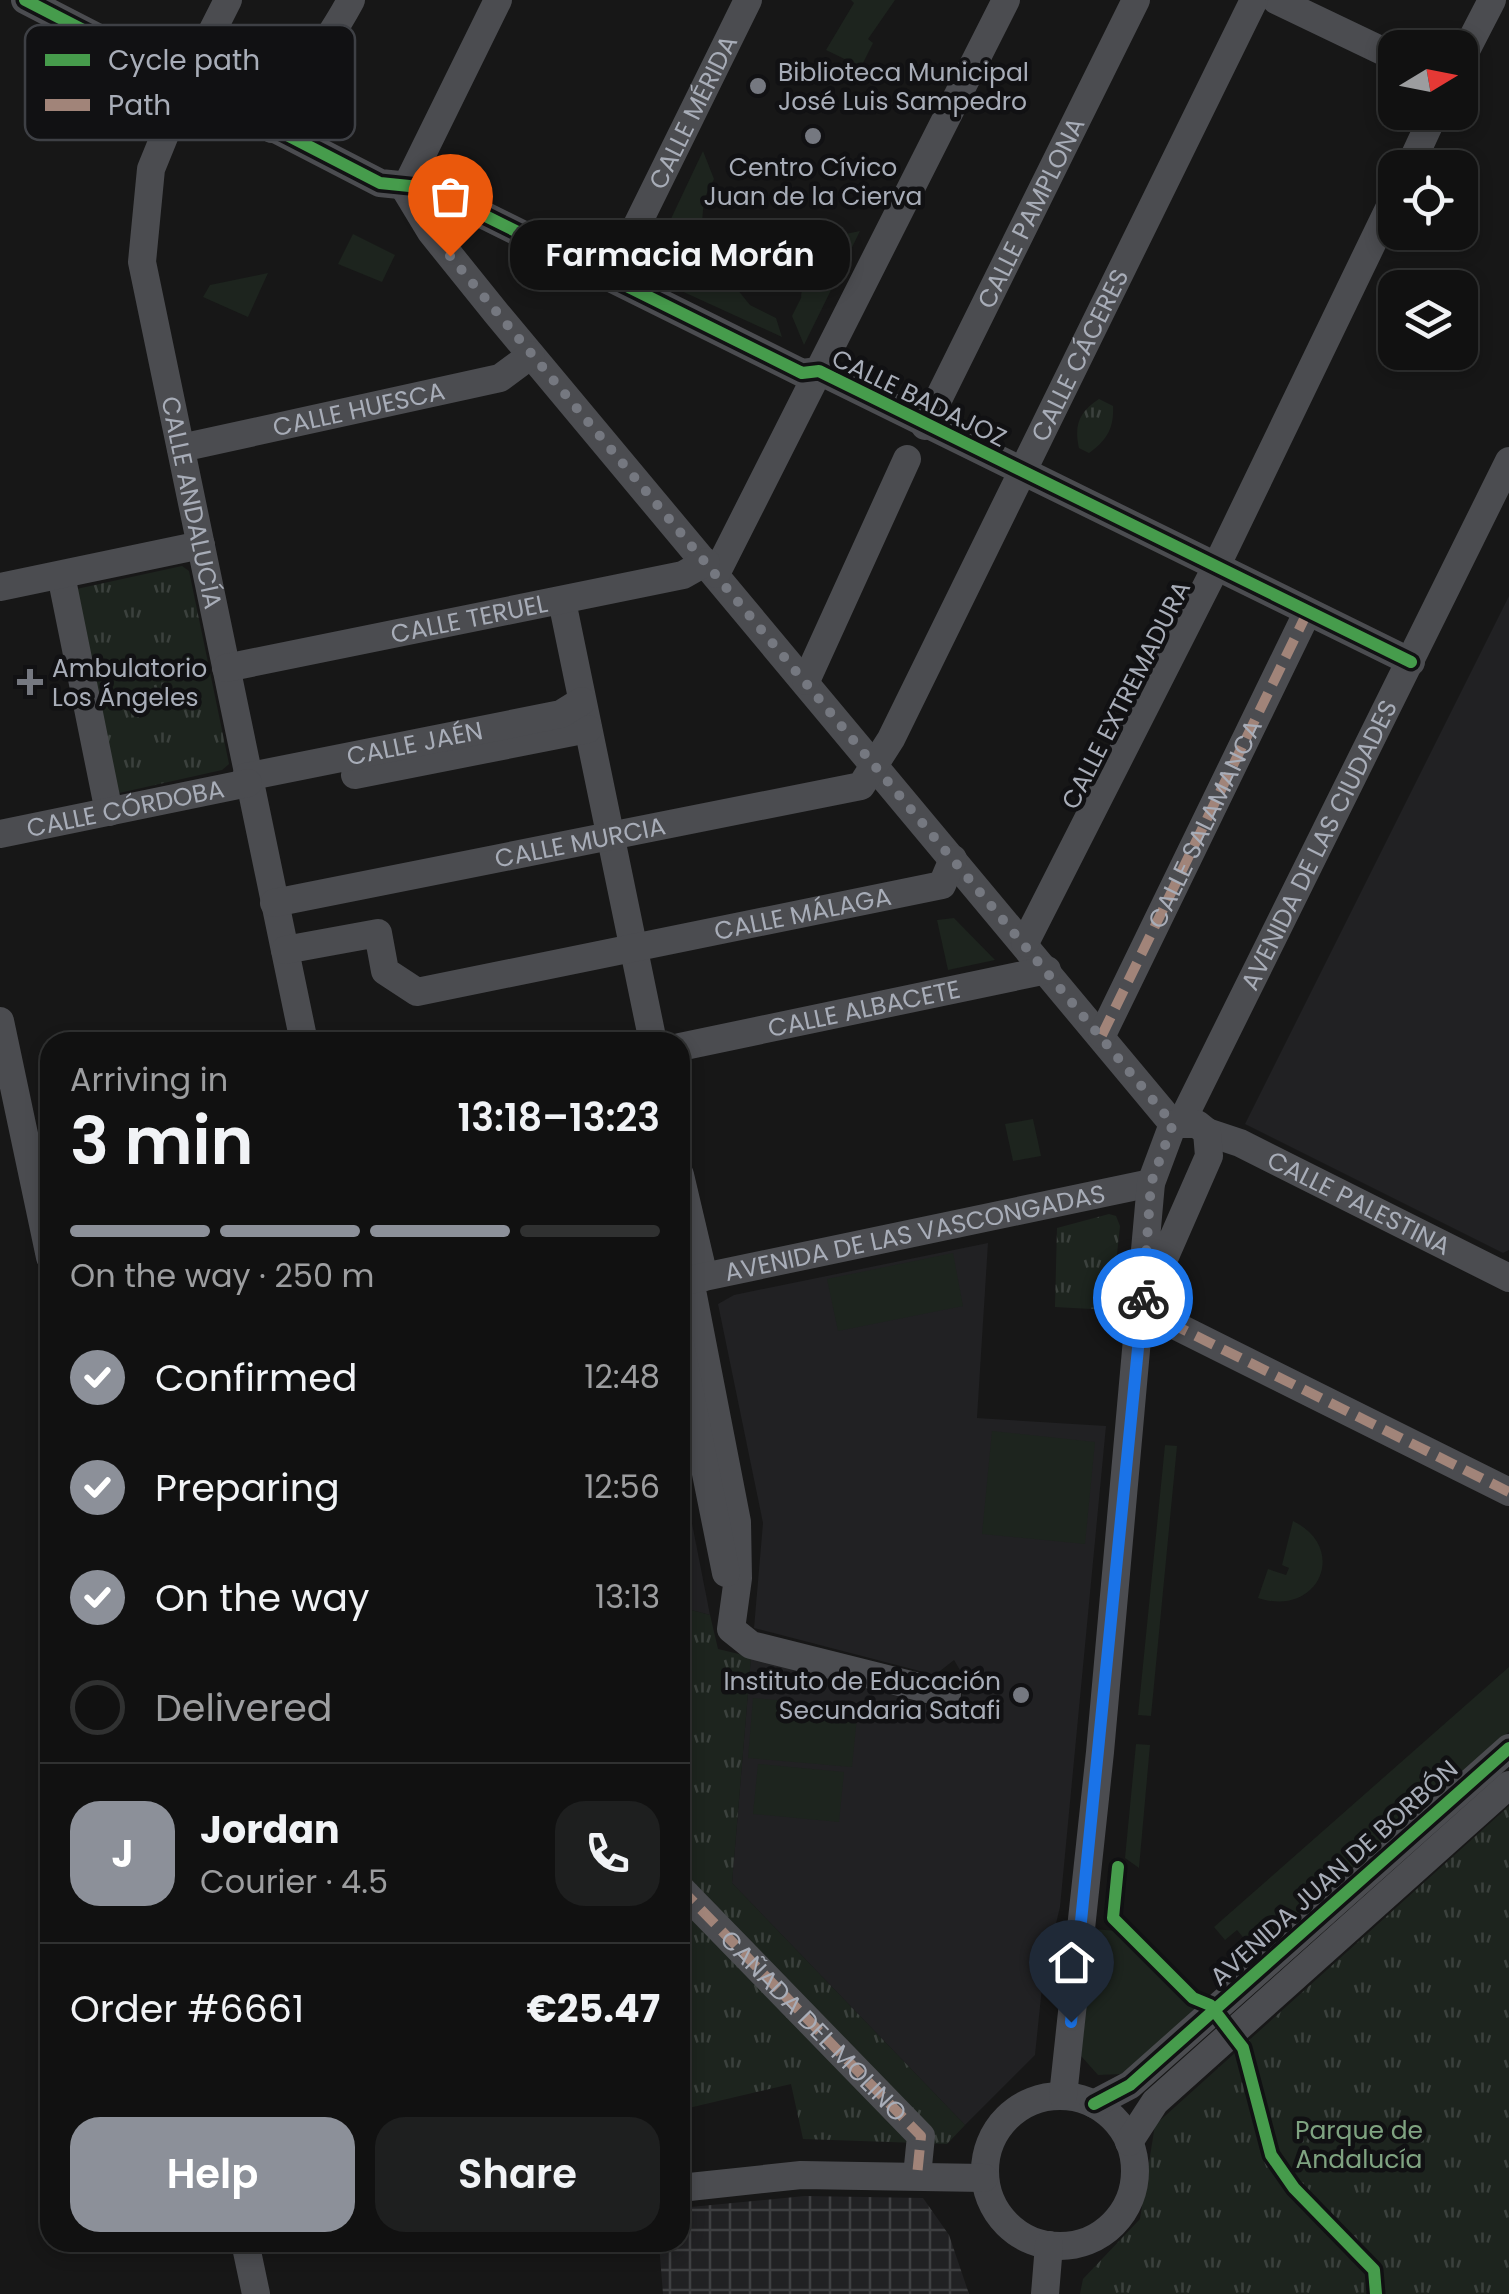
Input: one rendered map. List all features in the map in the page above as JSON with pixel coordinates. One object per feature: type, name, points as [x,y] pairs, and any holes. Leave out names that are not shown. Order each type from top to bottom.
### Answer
[{"type":"street","name":"CALLE BADAJOZ","points":[[25,0],[73,25]]},
{"type":"street","name":"CALLE ANDALUCÍA","points":[[215,25],[228,0]]},
{"type":"street","points":[[337,25],[351,0]]},
{"type":"street","points":[[498,0],[417,181],[431,232],[1102,1036],[1187,1126]]},
{"type":"street","name":"CALLE MÉRIDA","points":[[611,278],[748,0]]},
{"type":"street","points":[[711,568],[820,371],[1006,0]]},
{"type":"street","name":"CALLE PAMPLONA","points":[[925,426],[1136,0]]},
{"type":"street","name":"CALLE CÁCERES","points":[[876,763],[1254,0]]},
{"type":"street","points":[[1276,0],[1378,50]]},
{"type":"street","points":[[1477,30],[1492,0]]},
{"type":"street","name":"CALLE ANDALUCÍA","points":[[163,140],[151,169],[142,262],[302,1032]]},
{"type":"street","name":"CALLE BADAJOZ","points":[[294,140],[380,183],[417,181],[802,373],[820,371],[1022,474],[1411,662]]},
{"type":"street","points":[[431,232],[444,211],[460,204]]},
{"type":"street","name":"CALLE EXTREMADURA","points":[[1025,943],[1216,567],[1378,231]]},
{"type":"street","name":"CALLE HUESCA","points":[[181,448],[500,378],[531,354]]},
{"type":"street","points":[[806,681],[906,459]]},
{"type":"street","name":"AVENIDA DE LAS CIUDADES","points":[[1063,2096],[1142,1309],[1150,1192],[1187,1126],[1509,460]]},
{"type":"street","points":[[0,587],[201,545]]},
{"type":"street","name":"CALLE TERUEL","points":[[226,668],[711,568]]},
{"type":"street","points":[[61,575],[109,812]]},
{"type":"street","points":[[562,601],[652,1032]]},
{"type":"street","name":"CALLE SALAMANCA","points":[[1102,1036],[1307,614]]},
{"type":"street","name":"CALLE JAÉN","points":[[248,784],[560,714],[582,701]]},
{"type":"street","name":"CALLE JAÉN","points":[[248,784],[588,729]]},
{"type":"street","name":"CALLE MURCIA","points":[[274,903],[861,786],[876,763]]},
{"type":"street","name":"CALLE CÓRDOBA","points":[[0,834],[248,784]]},
{"type":"street","name":"CALLE MÁLAGA","points":[[634,949],[942,886],[953,859]]},
{"type":"street","points":[[284,950],[378,933],[386,972],[418,992],[634,949]]},
{"type":"street","name":"CALLE ALBACETE","points":[[690,1045],[1048,970]]},
{"type":"street","points":[[0,1021],[40,1210]]},
{"type":"street","name":"AVENIDA DE LAS CIUDADES","points":[[1142,1309],[1208,1156],[1187,1126]]},
{"type":"street","name":"CALLE PALESTINA","points":[[1187,1126],[1240,1143],[1509,1278]]},
{"type":"street","points":[[1150,1192],[1158,1210],[1174,1216],[1182,1214]]},
{"type":"street","name":"AVENIDA DE LAS VASCONGADAS","points":[[691,1280],[1150,1192]]},
{"type":"street","points":[[691,1280],[738,1522],[731,1628],[751,1644],[947,1694]]},
{"type":"street","points":[[1142,1309],[1509,1492]]},
{"type":"street","points":[[690,1391],[734,1598]]},
{"type":"street","name":"AVENIDA JUAN DE BORBÓN","points":[[1094,2104],[1130,2085],[1509,1748]]},
{"type":"street","name":"AVENIDA JUAN DE BORBÓN","points":[[1129,2142],[1155,2102],[1509,1785]]},
{"type":"street","name":"CAÑADA DEL MOLINO","points":[[690,1898],[922,2136],[918,2176]]},
{"type":"street","points":[[1063,2096],[1094,2104],[1110,2112],[1129,2142],[1134,2178],[1123,2212],[1107,2230],[1086,2242],[1049,2245],[1018,2234],[1001,2219],[984,2178],[986,2155],[994,2133],[1010,2114],[1030,2102],[1063,2096]]},
{"type":"street","points":[[690,2187],[801,2175],[984,2178]]},
{"type":"street","points":[[1046,2294],[1049,2245]]},
{"type":"street","points":[[247,2252],[256,2294]]},
{"type":"shaded area","points":[[1509,596],[1509,1250],[1503,1253],[1245,1124]]},
{"type":"shaded area","points":[[988,1243],[977,1418],[1106,1426],[1060,1907],[1043,1978],[1035,2055],[965,2125],[732,1883],[751,1657],[960,1713],[964,1677],[954,1660],[935,1675],[754,1628],[763,1523],[718,1304],[734,1295]]},
{"type":"shaded area","points":[[690,1513],[710,1615],[690,1610]]},
{"type":"shaded area","points":[[805,2196],[923,2198],[949,2235],[969,2294],[663,2294],[660,2252],[690,2252],[690,2207]]},
{"type":"green space","points":[[851,0],[895,0],[868,39],[873,43],[861,67],[826,50],[854,3]]},
{"type":"green space","points":[[703,151],[714,179],[704,199],[702,222],[684,239],[675,256],[651,261]]},
{"type":"green space","points":[[860,231],[804,345],[792,316],[801,298],[803,272],[821,258],[831,237]]},
{"type":"green space","points":[[353,234],[395,255],[382,282],[338,264]]},
{"type":"green space","points":[[681,272],[709,285],[737,289],[750,305],[776,318],[782,337],[655,279]]},
{"type":"green space","points":[[268,273],[248,317],[203,297],[210,285]]},
{"type":"green space","points":[[1099,399],[1113,406],[1111,427],[1089,453],[1079,448],[1078,426],[1083,414]]},
{"type":"green space","points":[[182,566],[189,571],[229,764],[222,770],[119,793],[72,590]]},
{"type":"green space","points":[[954,918],[995,960],[948,970],[937,920]]},
{"type":"green space","points":[[1033,1119],[1041,1156],[1013,1161],[1005,1124]]},
{"type":"green space","points":[[1109,1214],[1116,1216],[1120,1226],[1111,1310],[1055,1307],[1057,1228]]},
{"type":"green space","points":[[953,1253],[963,1306],[838,1331],[827,1279]]},
{"type":"green space","points":[[992,1431],[1095,1442],[1085,1544],[982,1534]]},
{"type":"green space","points":[[1165,1445],[1177,1446],[1151,1716],[1138,1715]]},
{"type":"green space","points":[[1293,1521],[1310,1533],[1320,1547],[1323,1563],[1319,1577],[1311,1590],[1297,1598],[1279,1602],[1258,1598],[1268,1569],[1286,1575],[1289,1568],[1282,1565]]},
{"type":"green space","points":[[690,1610],[710,1615],[718,1649],[751,1657],[732,1883],[965,2125],[947,2144],[803,2139],[791,2084],[690,2108]]},
{"type":"green space","points":[[1509,1667],[1509,1732],[1257,1954],[1237,1930],[1225,1940],[1214,1927]]},
{"type":"green space","points":[[753,1698],[858,1707],[852,1767],[748,1758]]},
{"type":"green space","points":[[1136,1744],[1150,1745],[1139,1868],[1125,1858]]},
{"type":"green space","points":[[758,1764],[844,1772],[839,1822],[753,1814]]},
{"type":"green space","name":"Parque de Andalucía","points":[[1509,1806],[1509,2294],[1080,2294],[1083,2279],[1140,2219],[1155,2125]]},
{"type":"green space","points":[[1093,1929],[1118,1931],[1195,2009],[1124,2074],[1098,2075],[1081,2056]]},
{"type":"marked path","points":[[1102,1035],[1307,613]]},
{"type":"marked path","points":[[1142,1309],[1509,1492]]},
{"type":"marked path","points":[[690,1898],[921,2136],[917,2176]]},
{"type":"cycle path","points":[[25,0],[73,25]]},
{"type":"cycle path","points":[[297,140],[380,183],[429,188],[802,373],[819,371],[1411,662]]},
{"type":"cycle path","points":[[1094,2104],[1130,2085],[1509,1748]]},
{"type":"cycle path","points":[[1118,1867],[1113,1918],[1193,1998],[1210,2005],[1243,2048],[1271,2155],[1294,2188],[1374,2270],[1376,2294]]},
{"type":"way so far","points":[[450,256],[1173,1124],[1151,1183],[1143,1298]]},
{"type":"place","name":"Biblioteca Municipal José Luis Sampedro","points":[[758,86]]},
{"type":"place","name":"Centro Cívico Juan de la Cierva","points":[[813,136]]},
{"type":"place","name":"Farmacia Morán","points":[[450,256]]},
{"type":"place","name":"Ambulatorio Los Ángeles","points":[[30,682]]},
{"type":"place","name":"Instituto de Educación Secundaria Satafi","points":[[1021,1695]]},
{"type":"route","points":[[1071,2022],[1143,1298]]}]
